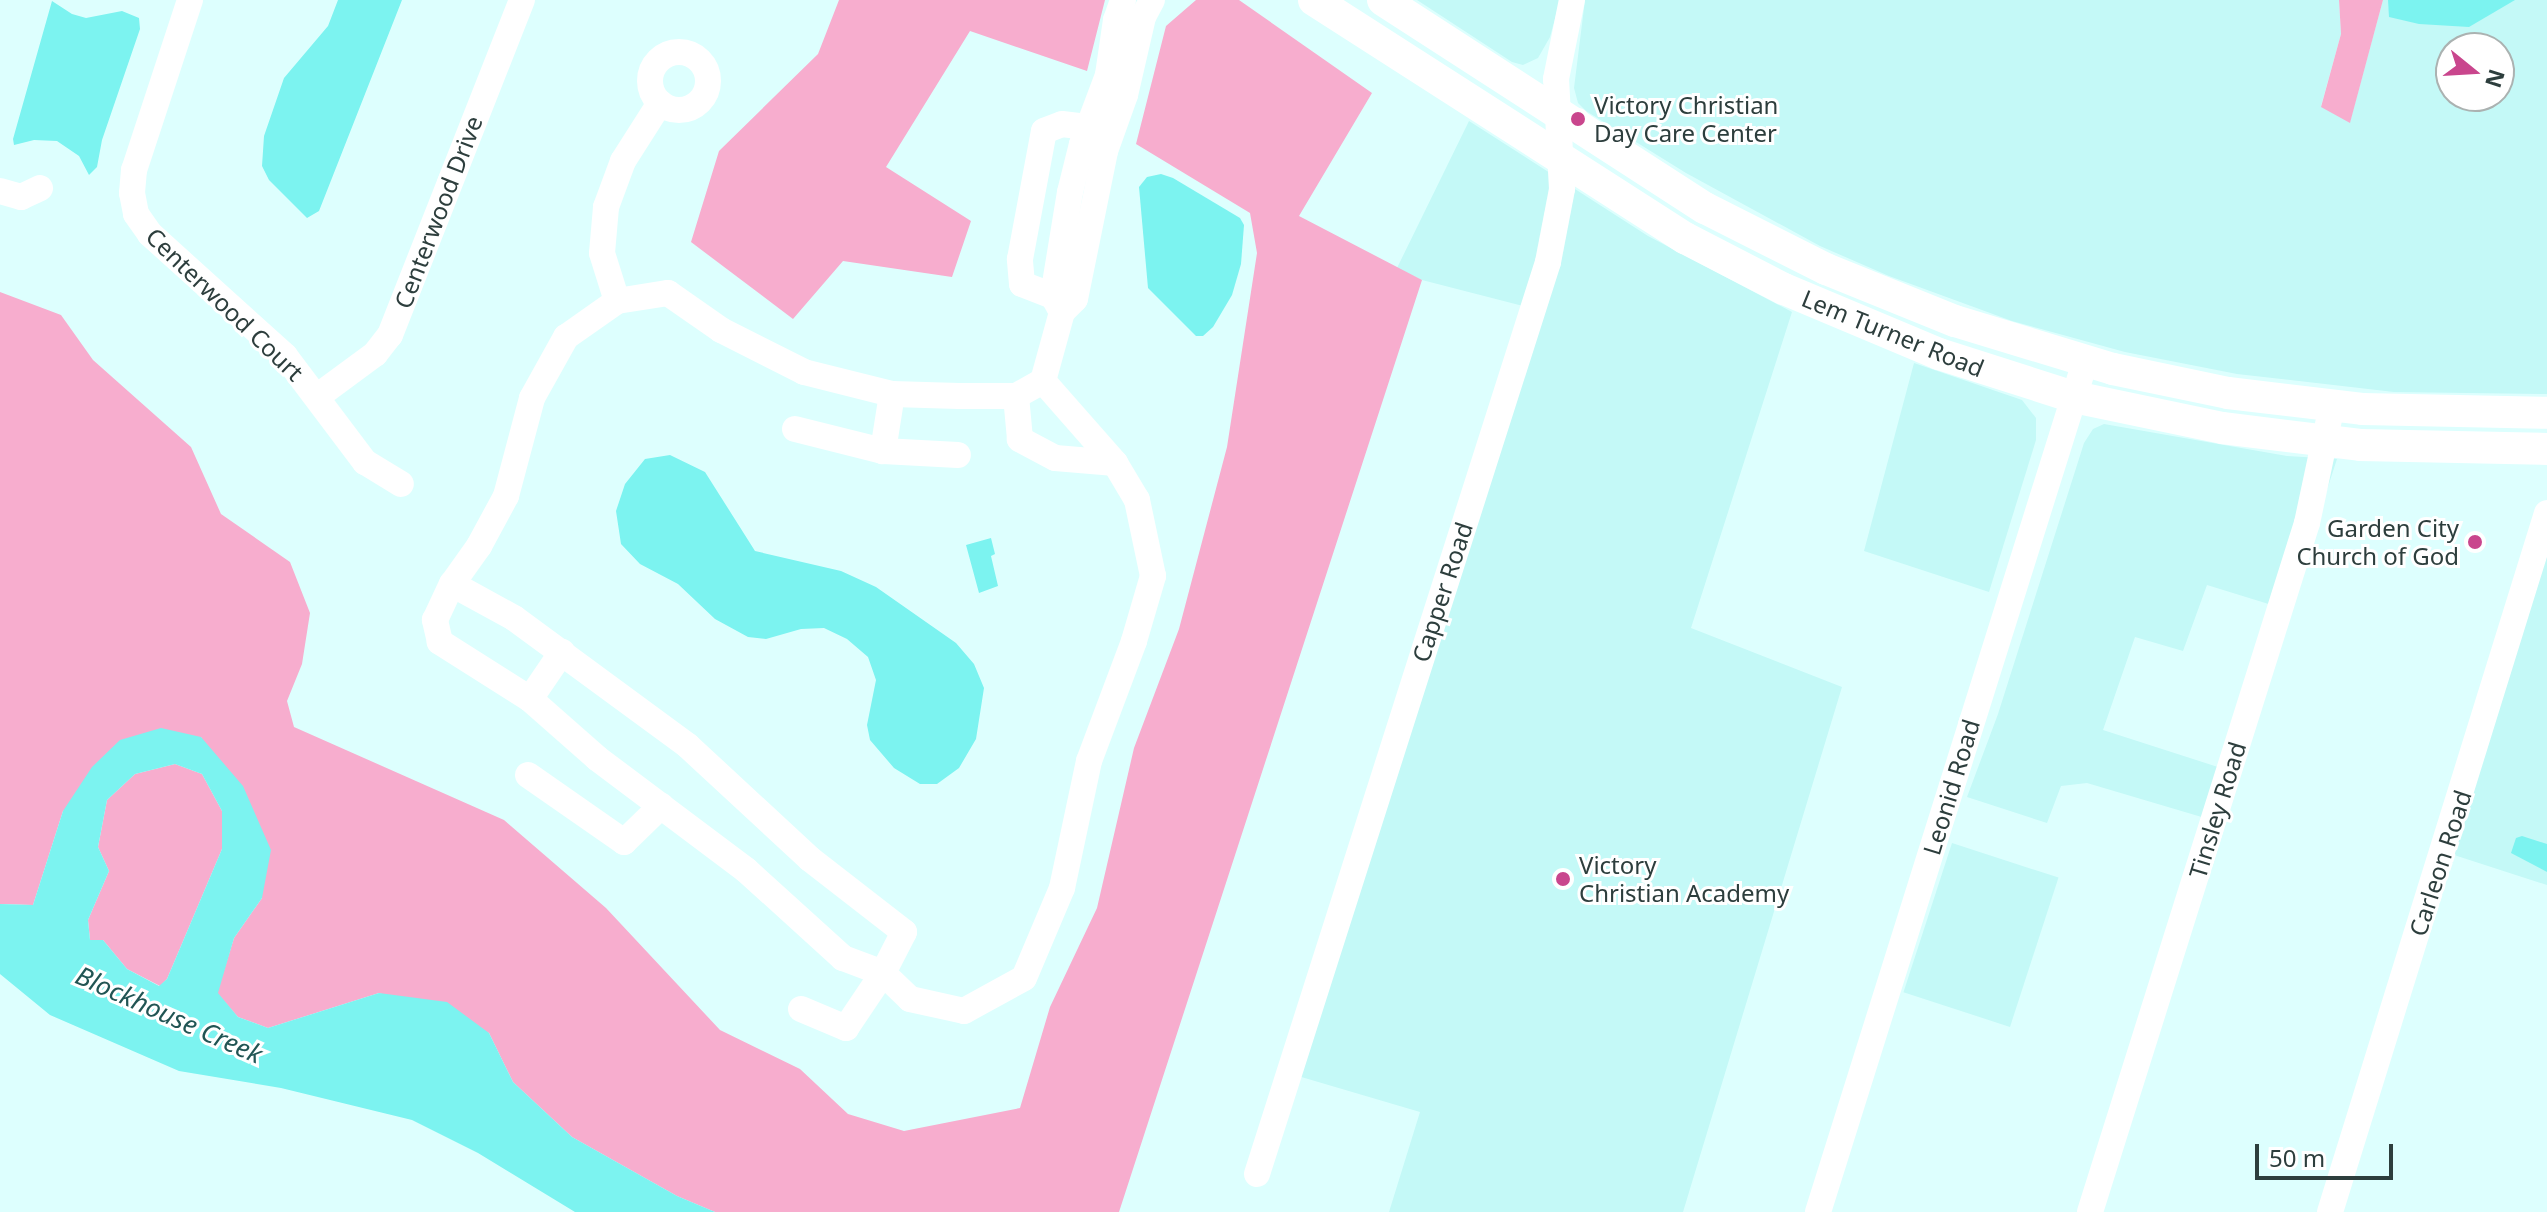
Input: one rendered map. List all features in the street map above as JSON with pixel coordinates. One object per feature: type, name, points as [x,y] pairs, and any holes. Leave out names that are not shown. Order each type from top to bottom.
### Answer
[{"type":"main road","name":"Lem Turner Road","points":[[1314,0],[1685,238],[1784,289],[1939,354],[2074,397],[2211,426],[2325,441],[2428,449],[2547,449]]},
{"type":"main road","name":"Lem Turner Road","points":[[1383,0],[1705,208],[1826,269],[1929,312],[2085,362],[2206,389],[2332,405],[2430,413],[2547,413]]},
{"type":"street","name":"Centerwood Court","points":[[190,0],[134,170],[132,193],[136,214],[150,234],[285,356],[365,462],[401,484]]},
{"type":"street","name":"Centerwood Drive","points":[[318,396],[375,354],[390,335],[522,0]]},
{"type":"street","points":[[1101,128],[1062,124],[1044,131],[1020,259],[1022,284],[1058,304],[1075,299],[1101,128],[1116,20],[1123,0]]},
{"type":"street","points":[[1101,128],[1125,95],[1143,17],[1152,0]]},
{"type":"street","name":"Capper Road","points":[[1257,1174],[1548,262],[1562,189],[1556,79],[1572,0]]},
{"type":"street","points":[[617,301],[602,253],[606,207],[623,161],[660,103]]},
{"type":"street","points":[[0,191],[21,197],[40,188]]},
{"type":"street","points":[[1043,381],[1115,463],[1137,500],[1153,576],[1134,641],[1089,761],[1062,888],[1024,978],[964,1011],[910,999],[883,973],[843,958],[746,870],[661,806],[530,699],[440,642],[435,620],[452,584],[479,546],[506,496],[532,398],[566,337],[617,301],[668,293],[721,330],[804,372],[892,394],[1016,396],[1043,381],[1058,304]]},
{"type":"street","name":"Leonid Road","points":[[1818,1212],[2085,362]]},
{"type":"street","points":[[883,451],[892,394]]},
{"type":"street","points":[[1016,396],[1020,439],[1055,458],[1115,463]]},
{"type":"street","name":"Tinsley Road","points":[[2090,1212],[2307,523],[2332,405]]},
{"type":"street","points":[[795,429],[883,451],[958,455]]},
{"type":"street","name":"Carleon Road","points":[[2330,1212],[2547,513]]},
{"type":"street","points":[[452,584],[514,618],[688,746],[810,859],[904,932],[883,973],[846,1028],[801,1009]]},
{"type":"street","points":[[530,699],[562,652]]},
{"type":"street","points":[[528,775],[624,842],[661,806]]},
{"type":"shaded area","points":[[839,0],[1105,0],[1087,71],[970,31],[886,167],[971,221],[952,277],[843,261],[793,319],[691,242],[719,151],[818,54]]},
{"type":"shaded area","points":[[1196,0],[1239,0],[1372,93],[1299,216],[1422,280],[1119,1212],[715,1212],[677,1196],[572,1137],[513,1082],[489,1033],[379,993],[268,1028],[238,1017],[217,993],[234,938],[262,898],[201,737],[63,811],[33,905],[0,904],[0,292],[61,315],[93,360],[191,447],[221,514],[290,562],[310,613],[302,664],[287,701],[294,727],[504,820],[606,908],[720,1030],[800,1069],[848,1114],[904,1131],[1020,1108],[1050,1007],[1097,908],[1134,748],[1179,629],[1227,447],[1257,253],[1250,213],[1136,144],[1166,26]]},
{"type":"shaded area","points":[[1417,0],[1560,0],[1550,37],[1538,58],[1523,65],[1512,62]]},
{"type":"shaded area","points":[[1585,0],[2339,0],[2341,34],[2321,106],[2350,122],[2383,0],[2547,0],[2547,394],[2394,392],[2237,374],[2125,352],[2012,321],[1889,276],[1820,246],[1686,173],[1578,103],[1574,88]]},
{"type":"shaded area","points":[[2339,0],[2383,0],[2350,123],[2321,107],[2341,34]]},
{"type":"shaded area","name":"Victory Christian Academy","points":[[1469,121],[1648,236],[1792,312],[1691,628],[1842,687],[1683,1212],[1389,1212],[1420,1112],[1281,1071],[1523,306],[1422,280],[1397,268]]},
{"type":"shaded area","points":[[1914,363],[2022,400],[2036,418],[2036,440],[1989,592],[1864,551]]},
{"type":"shaded area","points":[[2104,424],[2287,456],[2337,459],[2288,610],[2207,585],[2183,651],[2135,637],[2103,730],[2221,768],[2205,818],[2087,783],[2061,786],[2047,823],[1967,797],[1998,714],[2084,443],[2093,429]]},
{"type":"shaded area","points":[[2547,546],[2547,885],[2451,854]]},
{"type":"shaded area","points":[[175,764],[202,774],[222,811],[222,849],[167,979],[160,986],[127,969],[103,940],[90,940],[88,920],[109,871],[98,847],[107,800],[135,774]]},
{"type":"shaded area","points":[[1952,843],[2059,878],[2010,1027],[1903,992]]},
{"type":"water","points":[[338,0],[402,0],[319,211],[307,218],[269,180],[262,166],[264,136],[284,78],[328,26]]},
{"type":"water","points":[[2388,0],[2515,0],[2469,27],[2419,24],[2389,17]]},
{"type":"water","points":[[52,1],[72,14],[86,18],[122,11],[139,18],[140,29],[102,140],[97,167],[89,175],[79,156],[57,141],[34,140],[14,145],[13,139]]},
{"type":"water","points":[[1161,174],[1240,218],[1244,225],[1241,264],[1232,295],[1213,327],[1203,336],[1196,336],[1148,288],[1139,187],[1147,177]]},
{"type":"water","points":[[670,455],[705,472],[755,551],[841,571],[876,587],[956,643],[974,664],[984,688],[976,739],[959,768],[937,784],[920,784],[894,768],[870,740],[867,725],[876,680],[868,657],[847,639],[824,628],[801,629],[766,639],[748,637],[715,619],[678,584],[640,564],[621,544],[616,511],[625,484],[645,459]]},
{"type":"water","points":[[991,538],[995,554],[991,556],[998,586],[979,593],[966,545]]},
{"type":"water","name":"Blockhouse Creek","points":[[161,728],[201,737],[243,786],[271,850],[262,898],[234,938],[218,993],[238,1017],[268,1028],[379,993],[447,1002],[489,1033],[513,1082],[572,1137],[677,1196],[715,1212],[575,1212],[478,1153],[412,1120],[281,1088],[179,1071],[50,1015],[0,974],[0,904],[33,905],[63,811],[92,767],[120,740]],"holes":[[[175,764],[202,774],[222,811],[222,849],[167,979],[159,986],[127,969],[103,940],[90,940],[88,920],[109,871],[98,847],[107,800],[135,774]]]},
{"type":"water","points":[[2522,836],[2547,844],[2547,872],[2511,853],[2516,838]]},
{"type":"place","name":"Victory Christian Day Care Center","points":[[1578,119]]},
{"type":"place","name":"Garden City Church of God","points":[[2475,542]]},
{"type":"place","name":"Victory Christian Academy","points":[[1563,879]]}]
